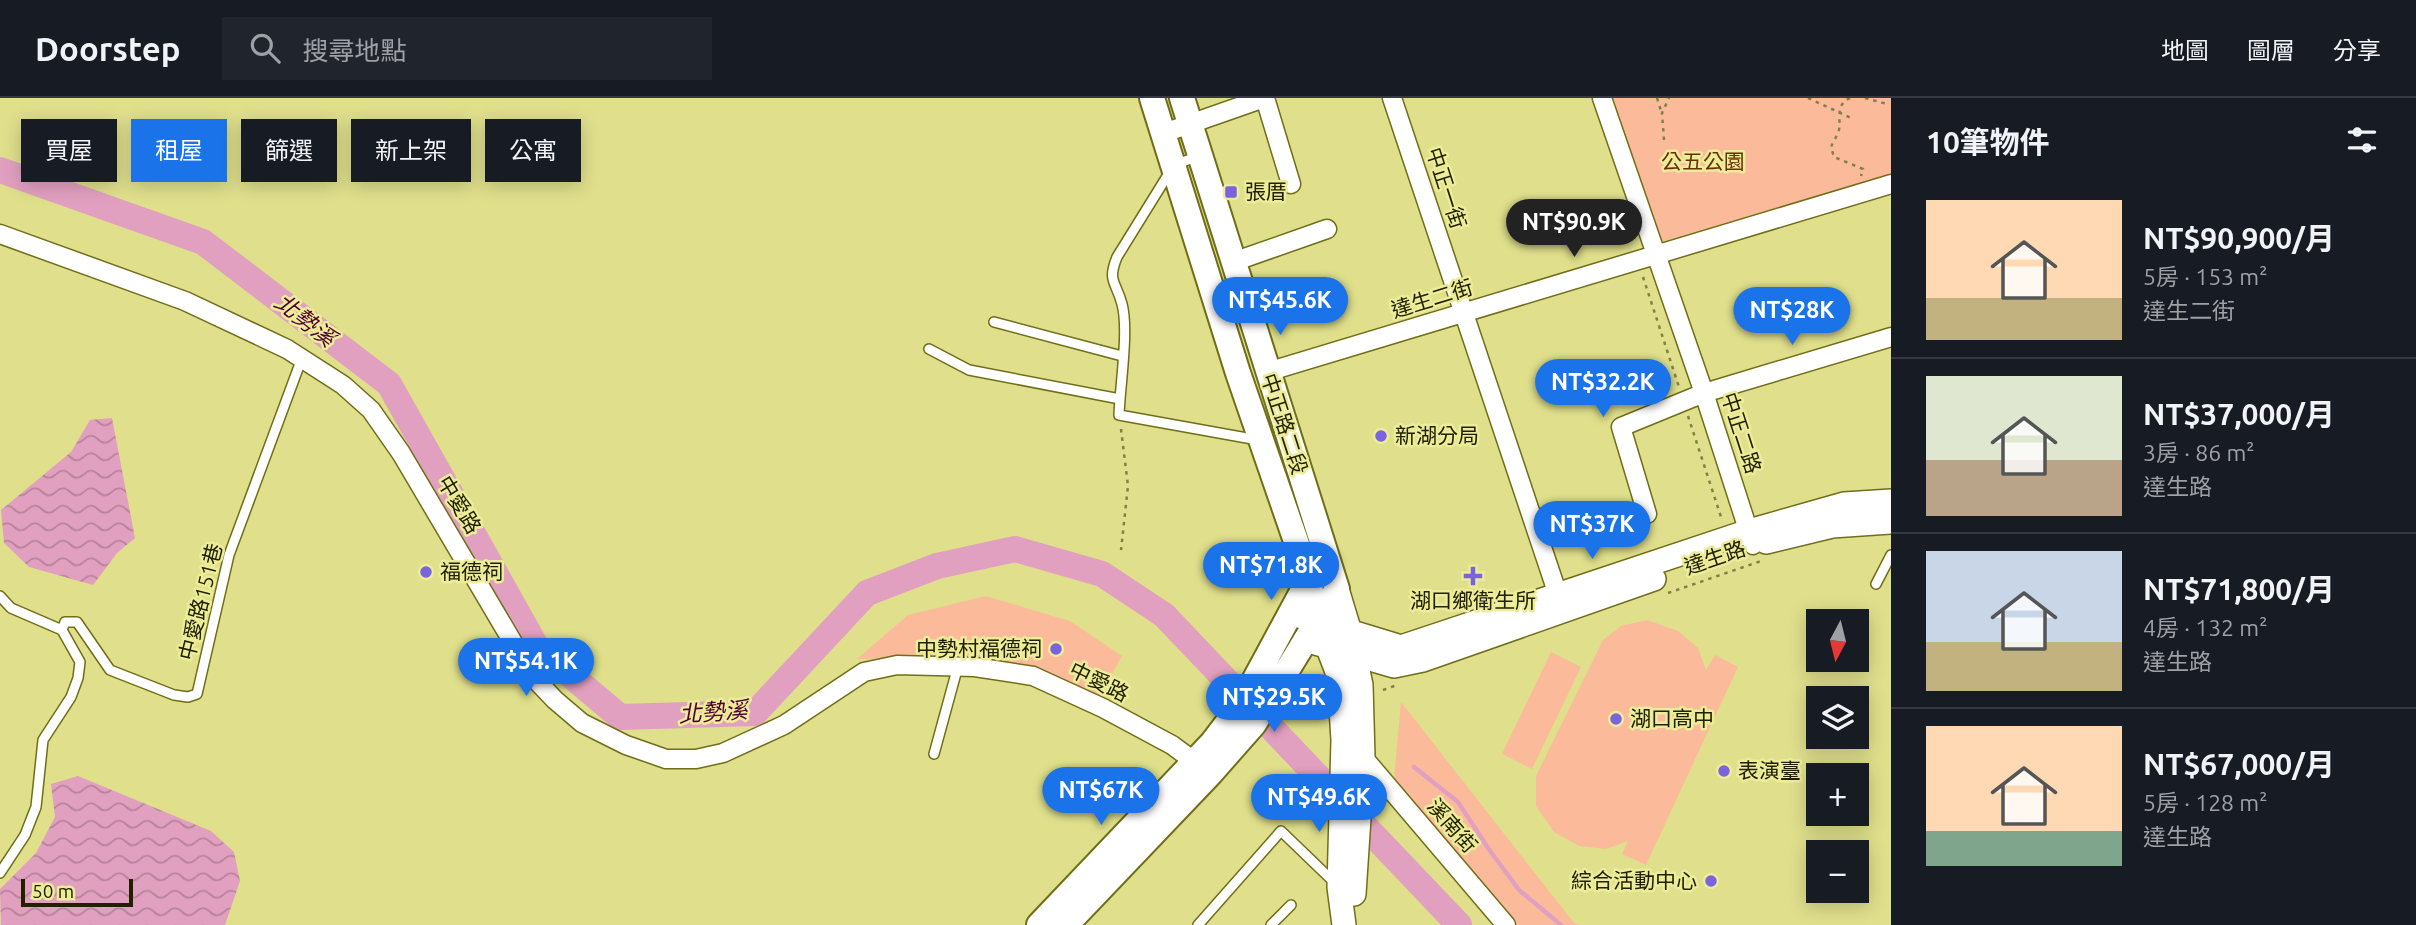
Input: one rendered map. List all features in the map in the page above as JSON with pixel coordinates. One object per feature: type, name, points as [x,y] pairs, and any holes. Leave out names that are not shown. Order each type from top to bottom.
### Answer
[{"type":"main road","name":"中正路二段","points":[[1153,98],[1234,360],[1309,579]]},
{"type":"main road","name":"中正路二段","points":[[1182,98],[1337,589]]},
{"type":"main road","points":[[1303,643],[1290,613],[1309,579]]},
{"type":"main road","points":[[1040,925],[1202,767],[1254,724],[1337,589]]},
{"type":"main road","points":[[1066,925],[1202,767]]},
{"type":"street","points":[[1164,133],[1264,98],[1292,184]]},
{"type":"street","name":"中正一街","points":[[1392,98],[1561,603]]},
{"type":"street","name":"中正二路","points":[[1602,98],[1751,538]]},
{"type":"street","name":"達生二街","points":[[1267,372],[1891,184]]},
{"type":"street","points":[[1233,262],[1327,229]]},
{"type":"street","name":"中愛路","points":[[0,233],[185,301],[302,358],[343,385],[371,410],[430,499],[534,678],[582,723],[626,745],[666,759],[696,759],[723,753],[783,725],[864,672],[897,665],[958,666],[1034,676],[1103,708],[1172,745],[1202,767]]},
{"type":"street","points":[[1647,513],[1620,427],[1704,393],[1891,337]]},
{"type":"street","name":"達生路","points":[[1290,613],[1303,643],[1352,643],[1401,648],[1561,603],[1843,504],[1891,501]]},
{"type":"street","name":"達生路","points":[[1751,538],[1832,526],[1891,522]]},
{"type":"street","points":[[1309,579],[1303,643],[1339,677],[1343,740],[1339,887],[1347,925]]},
{"type":"street","points":[[1337,589],[1361,685],[1363,757],[1353,904],[1347,925]]},
{"type":"street","name":"溪南街","points":[[1363,757],[1506,925]]},
{"type":"lane","points":[[1200,155],[1174,165],[1111,271],[1123,314],[1119,415],[1262,440]]},
{"type":"lane","points":[[994,322],[1122,356]]},
{"type":"lane","points":[[929,349],[969,370],[1120,399]]},
{"type":"lane","name":"中愛路151巷","points":[[0,596],[11,608],[62,630],[65,622],[77,622],[110,670],[174,695],[188,697],[197,694],[229,555],[302,358]]},
{"type":"lane","points":[[1877,584],[1891,555]]},
{"type":"lane","points":[[0,873],[25,835],[36,807],[43,740],[71,697],[78,678],[80,662],[62,630]]},
{"type":"lane","points":[[934,754],[958,666]]},
{"type":"lane","points":[[1198,925],[1281,831],[1339,887]]},
{"type":"lane","points":[[1271,925],[1290,905]]},
{"type":"path","points":[[1657,98],[1662,113],[1664,141]]},
{"type":"path","points":[[1662,113],[1669,98]]},
{"type":"path","points":[[1808,98],[1838,114],[1852,118]]},
{"type":"path","points":[[1850,98],[1845,101],[1838,114],[1839,130],[1831,147],[1834,157],[1863,169],[1859,183]]},
{"type":"path","points":[[1865,98],[1887,104]]},
{"type":"path","points":[[1643,277],[1724,524]]},
{"type":"path","points":[[1119,415],[1128,486],[1121,550]]},
{"type":"green space","name":"公五公園","points":[[1613,98],[1891,98],[1891,175],[1660,242]]},
{"type":"green space","points":[[986,596],[1070,621],[1122,656],[1099,697],[957,658],[857,659],[908,615]]},
{"type":"green space","points":[[1647,620],[1678,631],[1698,648],[1706,670],[1715,655],[1738,667],[1646,865],[1622,854],[1628,841],[1606,849],[1579,846],[1554,832],[1536,806],[1536,776],[1603,640],[1621,626]]},
{"type":"green space","points":[[1551,652],[1581,667],[1532,769],[1502,754]]},
{"type":"green space","points":[[1401,702],[1574,923],[1580,925],[1517,925],[1394,780]]},
{"type":"water","points":[[112,418],[135,538],[117,553],[93,585],[29,567],[4,543],[1,510],[71,452],[90,420]]},
{"type":"water","points":[[78,776],[211,831],[234,852],[240,881],[225,925],[1,925],[0,889],[36,853],[55,817],[51,784]]},
{"type":"waterway","name":"北勢溪","points":[[0,170],[203,242],[389,384],[536,646],[620,717],[755,713],[867,593],[937,566],[1015,549],[1102,574],[1164,615],[1459,925]]},
{"type":"waterway","points":[[1414,767],[1458,802],[1519,890],[1561,925]]},
{"type":"place","name":"張厝","points":[[1231,192]]},
{"type":"place","name":"新湖分局","points":[[1381,436]]},
{"type":"place","name":"福德祠","points":[[426,572]]},
{"type":"place","name":"湖口鄉衛生所","points":[[1473,576]]},
{"type":"place","name":"中勢村福德祠","points":[[1056,649]]},
{"type":"place","name":"湖口高中","points":[[1616,719]]},
{"type":"place","name":"表演臺","points":[[1724,771]]},
{"type":"place","name":"綜合活動中心","points":[[1711,881]]}]
